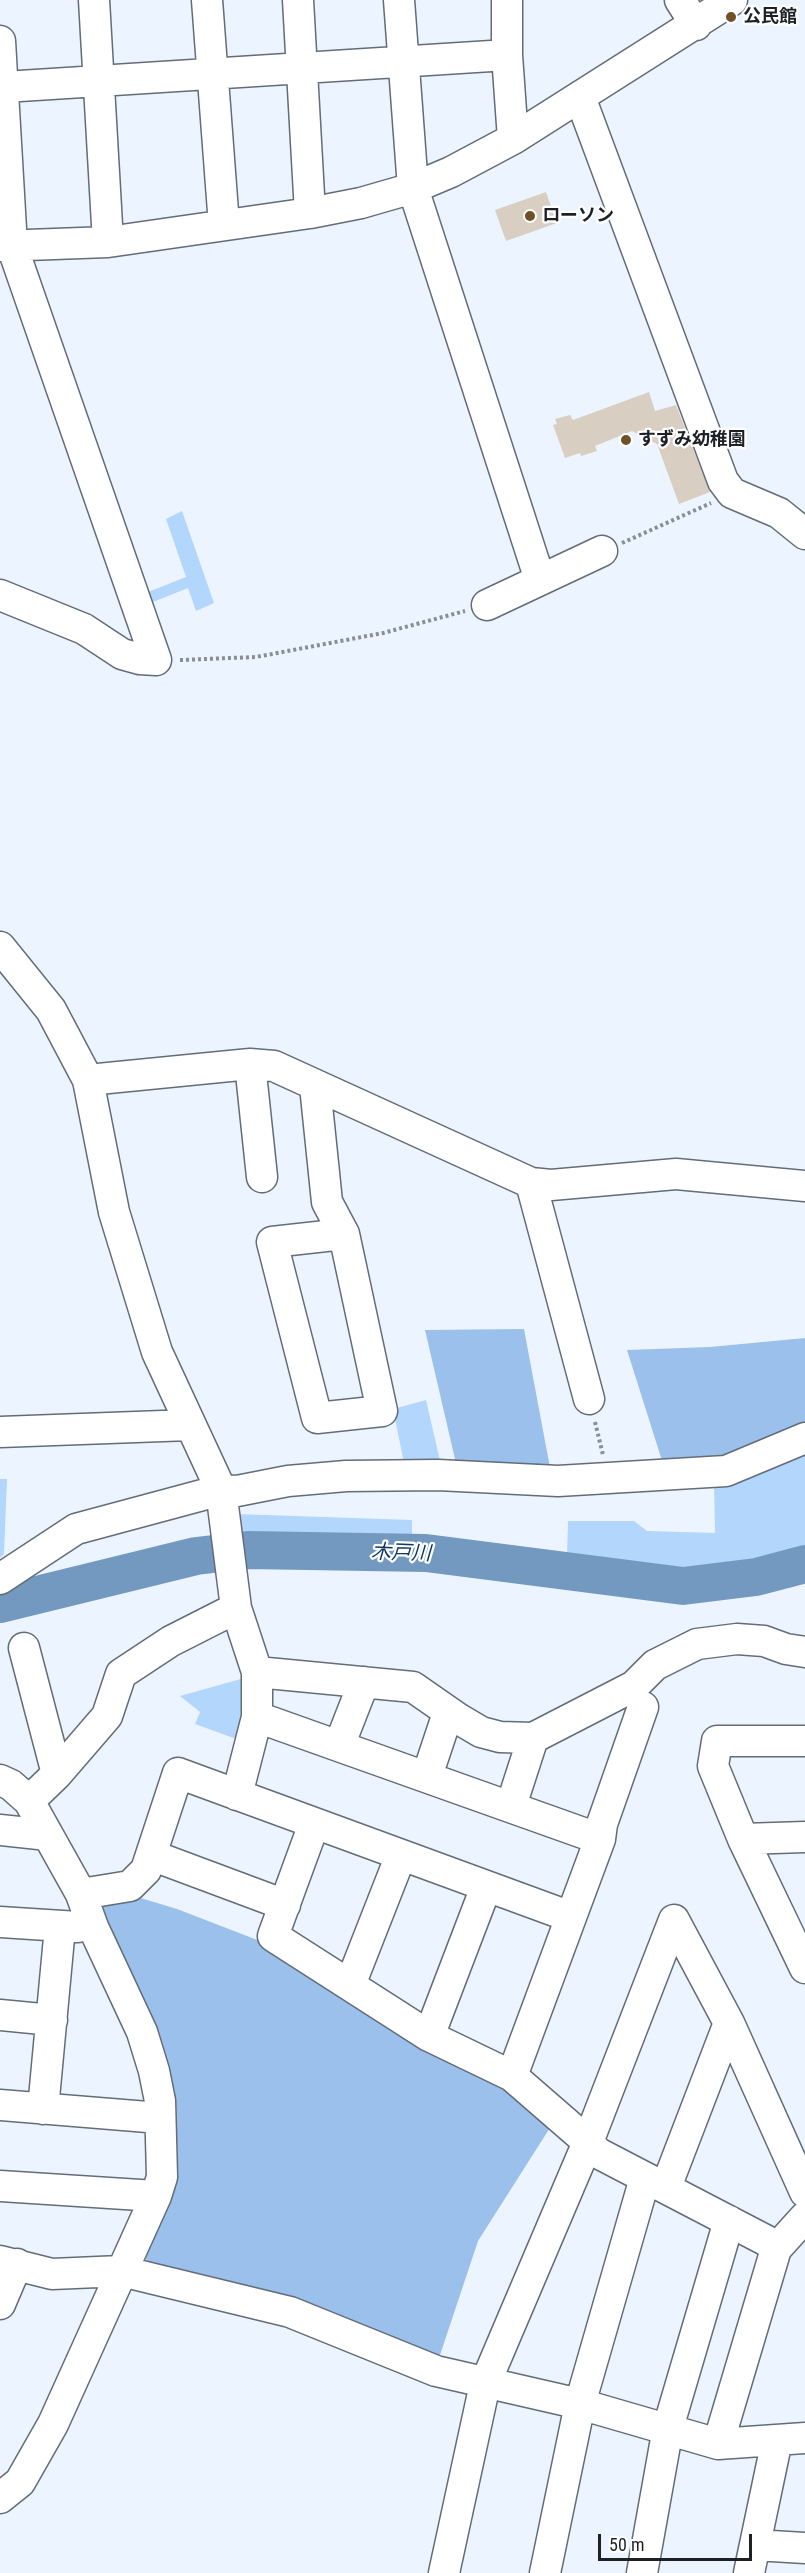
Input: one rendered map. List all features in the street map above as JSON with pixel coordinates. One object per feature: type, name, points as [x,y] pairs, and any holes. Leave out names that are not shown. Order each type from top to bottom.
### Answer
[{"type":"street","points":[[94,0],[108,242]]},
{"type":"street","points":[[207,0],[224,225]]},
{"type":"street","points":[[298,0],[310,213]]},
{"type":"street","points":[[399,0],[413,188],[540,580]]},
{"type":"street","points":[[680,0],[696,25]]},
{"type":"street","points":[[6,246],[108,242],[310,213],[361,203],[413,188],[451,172],[513,140],[732,0]]},
{"type":"street","points":[[511,3],[507,55],[513,140]]},
{"type":"street","points":[[0,41],[6,246],[156,660],[122,654],[84,629],[0,595]]},
{"type":"street","points":[[2,99],[98,81],[507,55]]},
{"type":"street","points":[[580,97],[723,481],[732,493],[779,513],[805,534]]},
{"type":"street","points":[[487,605],[602,552]]},
{"type":"street","points":[[0,947],[51,1010],[88,1080],[114,1212],[157,1352],[221,1490],[236,1608],[257,1672],[257,1717],[237,1795]]},
{"type":"street","points":[[88,1080],[250,1064],[274,1066],[531,1183],[551,1185],[676,1174],[805,1186]]},
{"type":"street","points":[[250,1064],[262,1177]]},
{"type":"street","points":[[315,1086],[327,1202],[344,1234],[382,1411],[317,1418],[272,1242],[344,1234]]},
{"type":"street","points":[[531,1183],[589,1399]]},
{"type":"street","points":[[0,1432],[190,1425]]},
{"type":"street","points":[[0,1579],[76,1529],[221,1490],[237,1491],[288,1481],[346,1476],[438,1475],[558,1481],[726,1472],[805,1438]]},
{"type":"street","points":[[29,1800],[57,1774],[107,1716],[120,1674],[171,1641],[236,1608]]},
{"type":"street","points":[[257,1672],[413,1687],[481,1732],[501,1737],[532,1738],[634,1686],[655,1665],[697,1644],[736,1639],[764,1641],[786,1649],[805,1652]]},
{"type":"street","points":[[24,1648],[57,1774]]},
{"type":"street","points":[[339,1746],[364,1682]]},
{"type":"street","points":[[512,2076],[600,1839],[602,1824],[643,1707]]},
{"type":"street","points":[[257,1717],[600,1839]]},
{"type":"street","points":[[427,1776],[445,1722]]},
{"type":"street","points":[[511,1806],[532,1738]]},
{"type":"street","points":[[805,1741],[717,1741],[713,1766],[743,1839],[795,1927],[805,1968]]},
{"type":"street","points":[[81,1894],[130,1886],[146,1870],[178,1773],[571,1917]]},
{"type":"street","points":[[0,1780],[11,1785],[29,1800],[81,1894],[93,1927],[142,2032],[154,2071],[160,2102],[162,2177],[156,2196],[37,2455],[20,2481],[0,2498]]},
{"type":"street","points":[[314,1824],[273,1936],[429,2036],[512,2076],[598,2153],[767,2241],[776,2250]]},
{"type":"street","points":[[0,1830],[48,1835]]},
{"type":"street","points":[[743,1839],[805,1837]]},
{"type":"street","points":[[151,1855],[285,1905]]},
{"type":"street","points":[[350,1985],[401,1855]]},
{"type":"street","points":[[429,2036],[486,1887]]},
{"type":"street","points":[[444,2573],[485,2384],[588,2142],[674,1920],[729,2022],[805,2192]]},
{"type":"street","points":[[0,1922],[93,1927]]},
{"type":"street","points":[[43,2109],[60,1926]]},
{"type":"street","points":[[0,2015],[52,2020]]},
{"type":"street","points":[[545,2573],[580,2404],[655,2183],[729,2022]]},
{"type":"street","points":[[0,2105],[160,2118]]},
{"type":"street","points":[[0,2186],[156,2196]]},
{"type":"street","points":[[718,2444],[776,2250],[805,2217]]},
{"type":"street","points":[[642,2573],[668,2428],[729,2221]]},
{"type":"street","points":[[0,2304],[8,2263],[52,2274],[121,2271],[290,2312],[436,2371],[580,2404],[718,2444],[791,2439],[752,2559],[805,2548]]},
{"type":"path","points":[[602,552],[732,493]]},
{"type":"path","points":[[156,660],[256,657],[383,633],[487,605]]},
{"type":"path","points":[[589,1399],[609,1479]]},
{"type":"shaded area","points":[[182,511],[214,603],[196,611],[188,588],[148,604],[143,594],[186,577],[166,519]]},
{"type":"shaded area","points":[[524,1329],[551,1473],[458,1472],[425,1330]]},
{"type":"shaded area","points":[[805,1338],[805,1430],[727,1460],[664,1467],[627,1350],[710,1347]]},
{"type":"shaded area","points":[[426,1400],[441,1465],[405,1468],[393,1409]]},
{"type":"shaded area","points":[[805,1444],[805,1552],[769,1561],[680,1574],[567,1557],[568,1521],[634,1521],[647,1531],[715,1533],[714,1483]]},
{"type":"shaded area","points":[[0,1479],[7,1479],[4,1554],[0,1558]]},
{"type":"shaded area","points":[[235,1514],[412,1520],[412,1549],[240,1541]]},
{"type":"shaded area","points":[[248,1677],[239,1740],[195,1724],[200,1712],[180,1696]]},
{"type":"shaded area","points":[[134,1896],[177,1909],[273,1946],[508,2083],[553,2123],[478,2241],[438,2361],[148,2263],[140,2246],[171,2173],[97,1911],[102,1901]]},
{"type":"building","points":[[546,192],[557,223],[506,241],[495,210]]},
{"type":"building","points":[[649,392],[655,411],[676,405],[710,492],[679,504],[657,444],[632,431],[595,446],[597,451],[565,458],[553,425],[557,424],[555,419],[570,415],[573,420]]},
{"type":"waterway","name":"木戸川","points":[[0,1604],[196,1556],[248,1550],[426,1553],[683,1586],[756,1577],[805,1564]]},
{"type":"place","name":"公民館","points":[[731,17]]},
{"type":"place","name":"ローソン","points":[[530,216]]},
{"type":"place","name":"すずみ幼稚園","points":[[626,440]]}]
